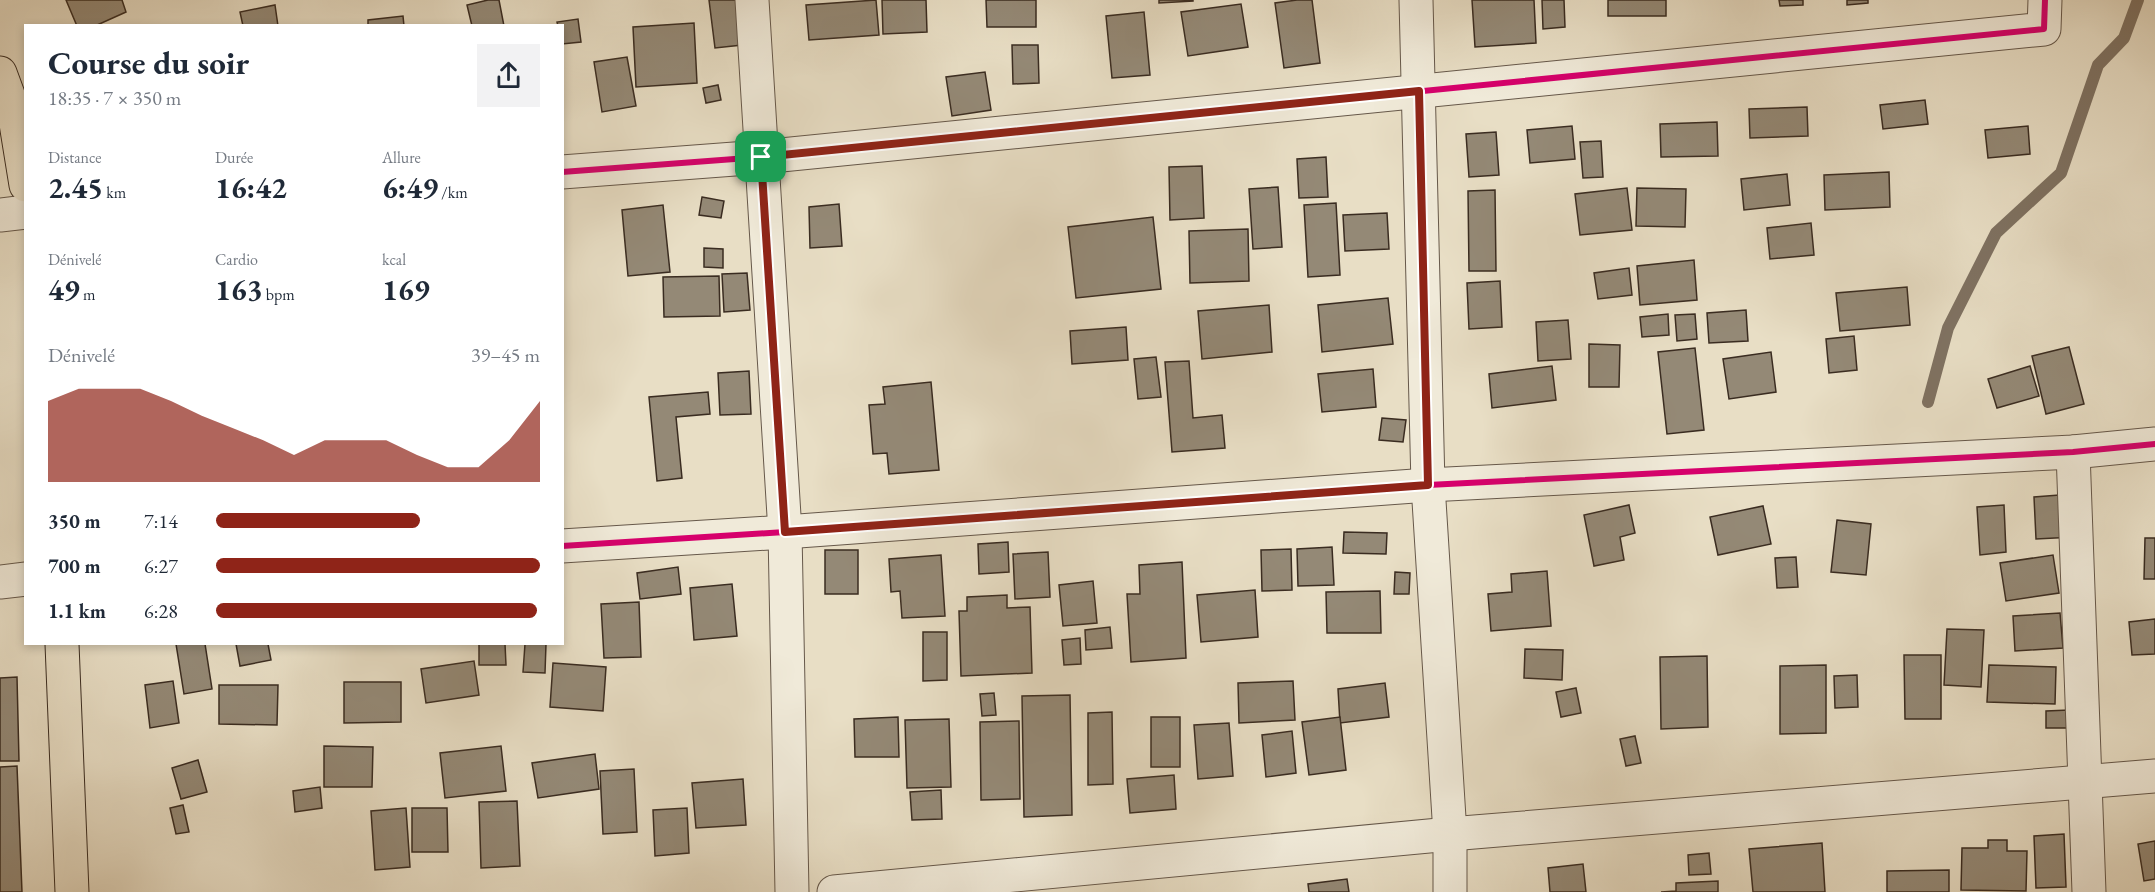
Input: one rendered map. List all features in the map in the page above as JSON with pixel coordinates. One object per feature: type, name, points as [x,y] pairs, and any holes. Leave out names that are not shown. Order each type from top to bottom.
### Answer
[{"type":"highway","points":[[0,73],[14,111],[24,173]]},
{"type":"highway","points":[[62,645],[72,892]]},
{"type":"street","points":[[752,0],[785,532],[792,892]]},
{"type":"street","points":[[1416,0],[1428,485],[1450,834],[1450,892]]},
{"type":"street","points":[[564,172],[761,157],[2044,29],[2045,0]]},
{"type":"street","points":[[0,215],[24,212]]},
{"type":"street","points":[[564,546],[1428,485],[2073,452],[2155,444]]},
{"type":"street","points":[[2073,452],[2087,783],[2089,892]]},
{"type":"street","points":[[0,582],[24,579]]},
{"type":"street","points":[[834,892],[1450,834],[2155,776]]},
{"type":"building","points":[[66,0],[122,0],[126,12],[99,24],[76,24]]},
{"type":"building","points":[[499,0],[504,24],[472,24],[467,5]]},
{"type":"building","points":[[709,0],[737,0],[742,45],[715,48]]},
{"type":"building","points":[[876,0],[879,35],[809,40],[806,5]]},
{"type":"building","points":[[882,0],[926,0],[927,32],[883,34]]},
{"type":"building","points":[[986,0],[1036,0],[1036,27],[987,27]]},
{"type":"building","points":[[1159,0],[1193,0],[1193,1],[1159,3]]},
{"type":"building","points":[[1312,0],[1320,63],[1284,68],[1275,3]]},
{"type":"building","points":[[1472,0],[1534,0],[1536,43],[1475,47]]},
{"type":"building","points":[[1542,0],[1564,0],[1565,27],[1543,29]]},
{"type":"building","points":[[1608,0],[1666,0],[1666,16],[1608,16]]},
{"type":"building","points":[[1779,0],[1803,0],[1803,5],[1780,6]]},
{"type":"building","points":[[1847,0],[1868,0],[1868,3],[1847,5]]},
{"type":"building","points":[[1241,4],[1248,47],[1188,56],[1181,12]]},
{"type":"building","points":[[275,5],[278,24],[243,24],[240,12]]},
{"type":"building","points":[[1144,12],[1150,75],[1112,78],[1106,16]]},
{"type":"building","points":[[403,16],[404,24],[368,24],[368,20]]},
{"type":"building","points":[[578,19],[581,42],[564,44],[564,24],[557,22]]},
{"type":"building","points":[[694,23],[697,83],[636,87],[633,27]]},
{"type":"building","points":[[1012,45],[1038,45],[1039,83],[1013,84]]},
{"type":"building","points":[[627,57],[636,106],[602,112],[594,62]]},
{"type":"building","points":[[985,72],[991,110],[952,116],[946,77]]},
{"type":"building","points":[[718,85],[721,100],[706,103],[703,88]]},
{"type":"building","points":[[1925,100],[1928,124],[1883,129],[1880,105]]},
{"type":"building","points":[[1807,107],[1808,136],[1750,138],[1749,109]]},
{"type":"building","points":[[1717,122],[1718,156],[1661,157],[1660,124]]},
{"type":"building","points":[[1572,126],[1575,159],[1530,163],[1527,130]]},
{"type":"building","points":[[2028,126],[2030,154],[1988,158],[1985,130]]},
{"type":"building","points":[[1496,132],[1499,175],[1469,177],[1466,134]]},
{"type":"building","points":[[1601,141],[1603,177],[1583,178],[1580,142]]},
{"type":"building","points":[[1326,157],[1328,197],[1299,198],[1297,159]]},
{"type":"building","points":[[1202,166],[1204,218],[1170,220],[1169,167]]},
{"type":"building","points":[[1889,172],[1890,207],[1825,210],[1824,175]]},
{"type":"building","points":[[1787,174],[1790,205],[1744,210],[1741,179]]},
{"type":"building","points":[[1278,187],[1282,247],[1253,249],[1249,189]]},
{"type":"building","points":[[1627,188],[1632,230],[1580,235],[1575,194]]},
{"type":"building","points":[[1637,188],[1686,189],[1685,227],[1636,226]]},
{"type":"building","points":[[1495,190],[1496,271],[1469,271],[1468,191]]},
{"type":"building","points":[[702,197],[724,201],[721,218],[699,215]]},
{"type":"building","points":[[1336,203],[1340,275],[1308,277],[1304,205]]},
{"type":"building","points":[[839,204],[842,246],[810,248],[809,207]]},
{"type":"building","points":[[663,205],[670,272],[628,276],[622,210]]},
{"type":"building","points":[[1387,213],[1389,249],[1345,251],[1343,215]]},
{"type":"building","points":[[1153,217],[1161,289],[1076,298],[1068,227]]},
{"type":"building","points":[[1811,223],[1814,255],[1770,259],[1767,228]]},
{"type":"building","points":[[1248,229],[1249,281],[1190,283],[1189,231]]},
{"type":"building","points":[[704,248],[723,249],[723,268],[704,267]]},
{"type":"building","points":[[1694,260],[1697,300],[1640,305],[1637,266]]},
{"type":"building","points":[[1629,268],[1632,295],[1598,299],[1594,273]]},
{"type":"building","points":[[747,273],[750,310],[724,312],[722,274]]},
{"type":"building","points":[[719,276],[720,316],[664,317],[663,277]]},
{"type":"building","points":[[1500,281],[1502,327],[1469,329],[1467,283]]},
{"type":"building","points":[[1907,287],[1910,325],[1840,331],[1836,293]]},
{"type":"building","points":[[1388,298],[1393,344],[1322,352],[1318,305]]},
{"type":"building","points":[[1269,305],[1272,352],[1202,359],[1198,311]]},
{"type":"building","points":[[1746,310],[1748,341],[1709,343],[1707,313]]},
{"type":"building","points":[[1668,314],[1669,335],[1642,337],[1640,317]]},
{"type":"building","points":[[1695,314],[1697,339],[1677,341],[1675,315]]},
{"type":"building","points":[[1568,320],[1571,359],[1538,361],[1536,322]]},
{"type":"building","points":[[1126,327],[1128,360],[1072,364],[1070,331]]},
{"type":"building","points":[[1854,336],[1857,370],[1829,373],[1826,339]]},
{"type":"building","points":[[1589,344],[1620,345],[1619,387],[1589,387]]},
{"type":"building","points":[[2069,347],[2084,404],[2046,414],[2032,356]]},
{"type":"building","points":[[1695,348],[1704,430],[1667,434],[1658,352]]},
{"type":"building","points":[[1771,352],[1776,392],[1729,399],[1723,359]]},
{"type":"building","points":[[1156,357],[1161,397],[1138,399],[1134,359]]},
{"type":"building","points":[[1189,361],[1193,418],[1222,415],[1225,448],[1172,452],[1165,362]]},
{"type":"building","points":[[1552,366],[1556,400],[1492,408],[1489,374]]},
{"type":"building","points":[[2030,366],[2039,396],[1997,408],[1988,379]]},
{"type":"building","points":[[1373,369],[1376,407],[1322,412],[1318,374]]},
{"type":"building","points":[[749,371],[751,414],[720,415],[718,373]]},
{"type":"building","points":[[931,382],[939,470],[889,474],[887,453],[873,454],[869,405],[885,404],[883,387]]},
{"type":"building","points":[[708,392],[710,414],[676,417],[682,478],[657,481],[649,397]]},
{"type":"building","points":[[1382,418],[1406,420],[1403,442],[1379,440]]},
{"type":"building","points":[[2072,494],[2074,537],[2036,539],[2034,497]]},
{"type":"building","points":[[1629,505],[1635,533],[1620,537],[1624,560],[1594,566],[1584,515]]},
{"type":"building","points":[[2004,505],[2006,552],[1980,555],[1977,507]]},
{"type":"building","points":[[1763,506],[1771,544],[1718,555],[1710,517]]},
{"type":"building","points":[[1837,520],[1871,524],[1866,575],[1831,572]]},
{"type":"building","points":[[1344,532],[1387,533],[1386,554],[1343,553]]},
{"type":"building","points":[[2145,538],[2155,538],[2155,579],[2144,579]]},
{"type":"building","points":[[1008,542],[1009,572],[979,574],[978,544]]},
{"type":"building","points":[[1332,547],[1334,585],[1298,586],[1297,549]]},
{"type":"building","points":[[1291,549],[1292,590],[1262,591],[1261,550]]},
{"type":"building","points":[[825,550],[858,550],[858,594],[825,594]]},
{"type":"building","points":[[1048,552],[1050,597],[1015,599],[1013,554]]},
{"type":"building","points":[[941,555],[945,616],[902,618],[900,591],[891,592],[889,559]]},
{"type":"building","points":[[2053,555],[2059,593],[2006,601],[2000,563]]},
{"type":"building","points":[[1796,557],[1798,587],[1777,588],[1775,558]]},
{"type":"building","points":[[1182,562],[1186,658],[1131,662],[1127,594],[1140,594],[1139,565]]},
{"type":"building","points":[[678,567],[681,594],[640,599],[637,573]]},
{"type":"building","points":[[1547,571],[1551,626],[1491,631],[1488,594],[1512,592],[1511,574]]},
{"type":"building","points":[[1395,572],[1410,573],[1409,594],[1394,594]]},
{"type":"building","points":[[1093,581],[1097,623],[1063,626],[1059,585]]},
{"type":"building","points":[[732,584],[737,636],[694,640],[690,588]]},
{"type":"building","points":[[1255,590],[1258,637],[1201,642],[1197,595]]},
{"type":"building","points":[[1380,591],[1381,633],[1327,633],[1326,592]]},
{"type":"building","points":[[1007,595],[1007,608],[1030,607],[1032,673],[961,676],[959,611],[967,611],[967,597]]},
{"type":"building","points":[[639,602],[641,657],[604,658],[601,604]]},
{"type":"building","points":[[2060,613],[2063,648],[2015,651],[2013,616]]},
{"type":"building","points":[[2155,619],[2155,654],[2132,655],[2129,622]]},
{"type":"building","points":[[1110,627],[1112,648],[1086,650],[1085,630]]},
{"type":"building","points":[[1947,629],[1984,630],[1981,687],[1944,685]]},
{"type":"building","points":[[923,632],[947,632],[947,680],[923,681]]},
{"type":"building","points":[[1080,638],[1081,664],[1064,665],[1062,640]]},
{"type":"building","points":[[176,645],[205,645],[212,689],[184,694]]},
{"type":"building","points":[[236,645],[268,645],[271,660],[240,666]]},
{"type":"building","points":[[479,645],[505,645],[506,665],[479,665]]},
{"type":"building","points":[[525,645],[546,645],[545,673],[523,672]]},
{"type":"building","points":[[1525,649],[1563,650],[1562,680],[1524,678]]},
{"type":"building","points":[[1904,655],[1941,655],[1941,719],[1905,719]]},
{"type":"building","points":[[1707,656],[1708,727],[1661,729],[1660,657]]},
{"type":"building","points":[[474,661],[479,695],[426,703],[421,669]]},
{"type":"building","points":[[553,663],[606,667],[603,711],[550,707]]},
{"type":"building","points":[[1826,665],[1826,733],[1780,734],[1780,666]]},
{"type":"building","points":[[1989,665],[2056,667],[2055,704],[1987,702]]},
{"type":"building","points":[[1857,675],[1858,707],[1835,708],[1834,676]]},
{"type":"building","points":[[17,677],[19,761],[0,761],[0,678]]},
{"type":"building","points":[[173,681],[179,723],[150,728],[145,685]]},
{"type":"building","points":[[1293,681],[1295,720],[1239,723],[1238,683]]},
{"type":"building","points":[[344,682],[401,682],[401,722],[344,723]]},
{"type":"building","points":[[1385,683],[1389,717],[1340,723],[1338,689]]},
{"type":"building","points":[[219,685],[278,685],[277,725],[219,724]]},
{"type":"building","points":[[1576,688],[1581,713],[1561,717],[1556,692]]},
{"type":"building","points":[[994,693],[996,715],[982,716],[980,694]]},
{"type":"building","points":[[1070,695],[1072,815],[1024,817],[1022,696]]},
{"type":"building","points":[[2069,710],[2069,728],[2046,728],[2046,711]]},
{"type":"building","points":[[1112,712],[1113,784],[1088,785],[1088,713]]},
{"type":"building","points":[[898,717],[899,757],[855,757],[854,719]]},
{"type":"building","points":[[1151,717],[1180,717],[1180,767],[1151,767]]},
{"type":"building","points":[[1340,717],[1346,770],[1309,775],[1302,722]]},
{"type":"building","points":[[949,719],[951,787],[907,788],[905,720]]},
{"type":"building","points":[[1019,721],[1020,799],[981,800],[980,722]]},
{"type":"building","points":[[1229,723],[1233,776],[1198,779],[1194,725]]},
{"type":"building","points":[[1292,731],[1296,773],[1266,777],[1262,735]]},
{"type":"building","points":[[1635,736],[1641,763],[1626,766],[1620,739]]},
{"type":"building","points":[[324,746],[373,747],[372,787],[324,787]]},
{"type":"building","points":[[501,746],[506,791],[445,798],[440,753]]},
{"type":"building","points":[[595,754],[599,789],[538,798],[532,763]]},
{"type":"building","points":[[198,760],[207,792],[181,799],[172,768]]},
{"type":"building","points":[[17,766],[22,892],[0,892],[0,767]]},
{"type":"building","points":[[634,769],[637,832],[603,834],[600,771]]},
{"type":"building","points":[[1174,775],[1176,809],[1130,813],[1127,779]]},
{"type":"building","points":[[743,779],[746,825],[696,828],[692,783]]},
{"type":"building","points":[[320,787],[322,808],[295,812],[293,791]]},
{"type":"building","points":[[941,790],[942,819],[912,820],[910,792]]},
{"type":"building","points":[[517,801],[520,866],[481,868],[479,802]]},
{"type":"building","points":[[183,805],[189,832],[176,834],[170,808]]},
{"type":"building","points":[[406,808],[410,867],[375,870],[371,811]]},
{"type":"building","points":[[412,808],[447,808],[448,852],[412,852]]},
{"type":"building","points":[[687,808],[689,853],[655,856],[653,810]]},
{"type":"building","points":[[2064,834],[2066,887],[2036,888],[2034,836]]},
{"type":"building","points":[[1988,840],[2007,840],[2007,851],[2027,851],[2026,891],[1961,890],[1962,848],[1988,848]]},
{"type":"building","points":[[2155,841],[2155,879],[2144,881],[2138,844]]},
{"type":"building","points":[[1822,843],[1825,892],[1753,892],[1749,849]]},
{"type":"building","points":[[1709,853],[1711,874],[1689,875],[1688,855]]},
{"type":"building","points":[[1583,864],[1586,892],[1550,892],[1548,868]]},
{"type":"building","points":[[1949,870],[1949,892],[1887,892],[1887,871]]},
{"type":"building","points":[[1347,879],[1349,892],[1309,892],[1308,884]]},
{"type":"building","points":[[1718,881],[1718,892],[1661,892],[1676,891],[1676,883]]},
{"type":"waterway","points":[[1928,402],[1948,328],[1996,233],[2061,173],[2098,65],[2124,38],[2138,0]]},
{"type":"cycle path","points":[[564,172],[761,157],[2044,29],[2045,0]]},
{"type":"cycle path","points":[[564,546],[1428,485],[2073,452],[2155,444]]},
{"type":"route","points":[[1419,91],[1428,485],[785,532],[761,157],[1419,91]]}]
